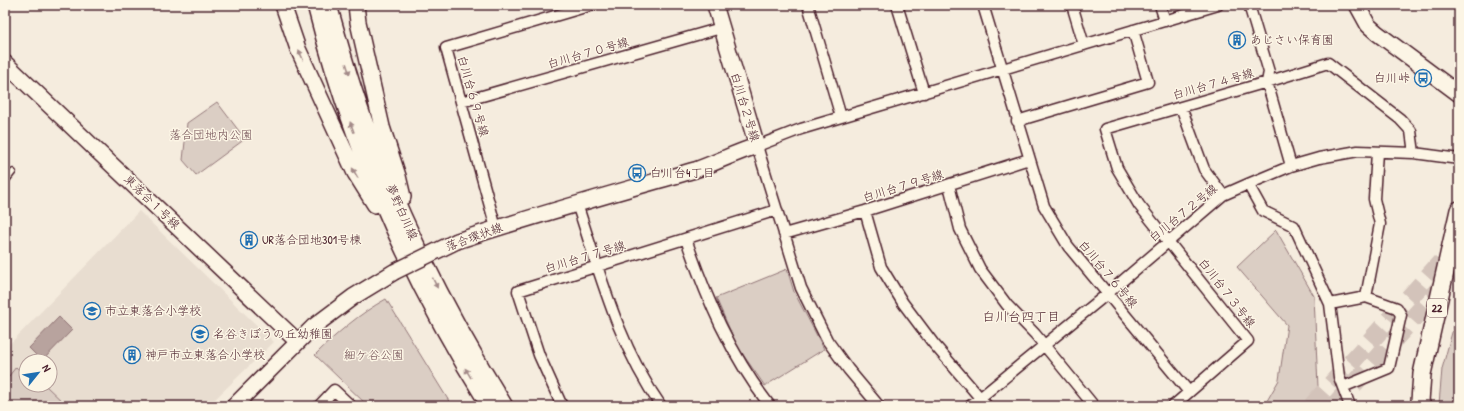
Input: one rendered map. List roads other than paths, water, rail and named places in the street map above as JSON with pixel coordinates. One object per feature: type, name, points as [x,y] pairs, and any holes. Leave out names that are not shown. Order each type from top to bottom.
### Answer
[{"type":"main road","name":"22","points":[[1422,406],[1420,401],[1422,374],[1459,210]]},
{"type":"street","points":[[284,5],[298,49],[355,173],[405,238]]},
{"type":"street","name":"夢野白川線","points":[[315,5],[338,85],[367,168],[405,238],[505,406]]},
{"type":"street","name":"夢野白川線","points":[[329,5],[343,55],[405,238],[440,325],[489,406]]},
{"type":"street","points":[[356,5],[358,22],[382,127],[398,176],[405,238]]},
{"type":"street","name":"白川台６９号線","points":[[496,228],[446,48],[592,5]]},
{"type":"street","name":"白川台２号線","points":[[715,5],[801,288],[827,340],[848,369],[879,406]]},
{"type":"street","points":[[808,5],[841,118]]},
{"type":"street","points":[[897,5],[924,93]]},
{"type":"street","name":"白川台７６号線","points":[[983,5],[1044,206],[1068,246],[1189,392]]},
{"type":"street","points":[[1072,5],[1084,45]]},
{"type":"street","points":[[1160,5],[1165,21]]},
{"type":"street","points":[[757,146],[801,129],[1218,5]]},
{"type":"street","points":[[1250,5],[1269,72],[1267,82],[1291,166]]},
{"type":"street","points":[[1357,5],[1363,17],[1373,29],[1459,94]]},
{"type":"street","name":"白川台７０号線","points":[[461,102],[722,28]]},
{"type":"street","points":[[1017,121],[1148,82],[1133,30]]},
{"type":"street","name":"東落合１号線","points":[[5,63],[298,342]]},
{"type":"street","name":"白川台７４号線","points":[[1169,241],[1139,205],[1117,168],[1105,129],[1328,63],[1400,119],[1411,131],[1414,153]]},
{"type":"street","points":[[1181,106],[1204,170],[1223,196]]},
{"type":"street","name":"落合環状線","points":[[235,406],[314,327],[353,297],[394,272],[457,241],[496,228],[701,168],[743,150],[757,146]]},
{"type":"street","name":"白川台７２号線","points":[[970,406],[1045,346],[1223,196],[1291,166],[1319,158],[1358,151],[1414,153],[1459,159]]},
{"type":"street","points":[[1366,297],[1380,224],[1374,199],[1376,152]]},
{"type":"street","name":"白川台７９号線","points":[[784,234],[865,211],[1029,159]]},
{"type":"street","points":[[1248,184],[1263,211],[1294,226],[1330,304],[1339,377],[1350,406]]},
{"type":"street","points":[[949,185],[960,229],[980,269],[1007,305],[1035,334],[1094,406]]},
{"type":"street","points":[[577,204],[613,316],[628,351],[650,390],[661,406]]},
{"type":"street","name":"白川台７７号線","points":[[562,406],[539,355],[518,291],[777,210]]},
{"type":"street","points":[[865,211],[881,267],[896,291],[933,343],[987,406]]},
{"type":"street","points":[[686,239],[707,297],[724,335],[746,373],[770,406]]},
{"type":"street","name":"白川台７３号線","points":[[1169,241],[1248,340],[1173,406]]},
{"type":"street","points":[[1330,304],[1366,297],[1397,308],[1401,315],[1389,368],[1343,387]]},
{"type":"street","points":[[319,406],[334,390],[351,406]]},
{"type":"lane","points":[[5,180],[13,172]]},
{"type":"tunnel","points":[[1312,406],[1454,248]]},
{"type":"tunnel","points":[[1334,406],[1459,267]]},
{"type":"place","name":"あじさい保育園","points":[[1237,40]]},
{"type":"place","name":"白川峠","points":[[1423,78]]},
{"type":"place","name":"白川台4丁目","points":[[637,173]]},
{"type":"place","name":"UR落合団地301号棟","points":[[249,240]]},
{"type":"place","name":"市立東落合小学校","points":[[92,311]]},
{"type":"place","name":"名谷きぼうの丘幼稚園","points":[[200,334]]},
{"type":"place","name":"神戸市立東落合小学校","points":[[132,355]]},
{"type":"district","name":"白川台四丁目","points":[[1021,316]]},
{"type":"park label","name":"落合団地内公園","points":[[211,135]]},
{"type":"park label","name":"細ケ谷公園","points":[[374,355]]}]
